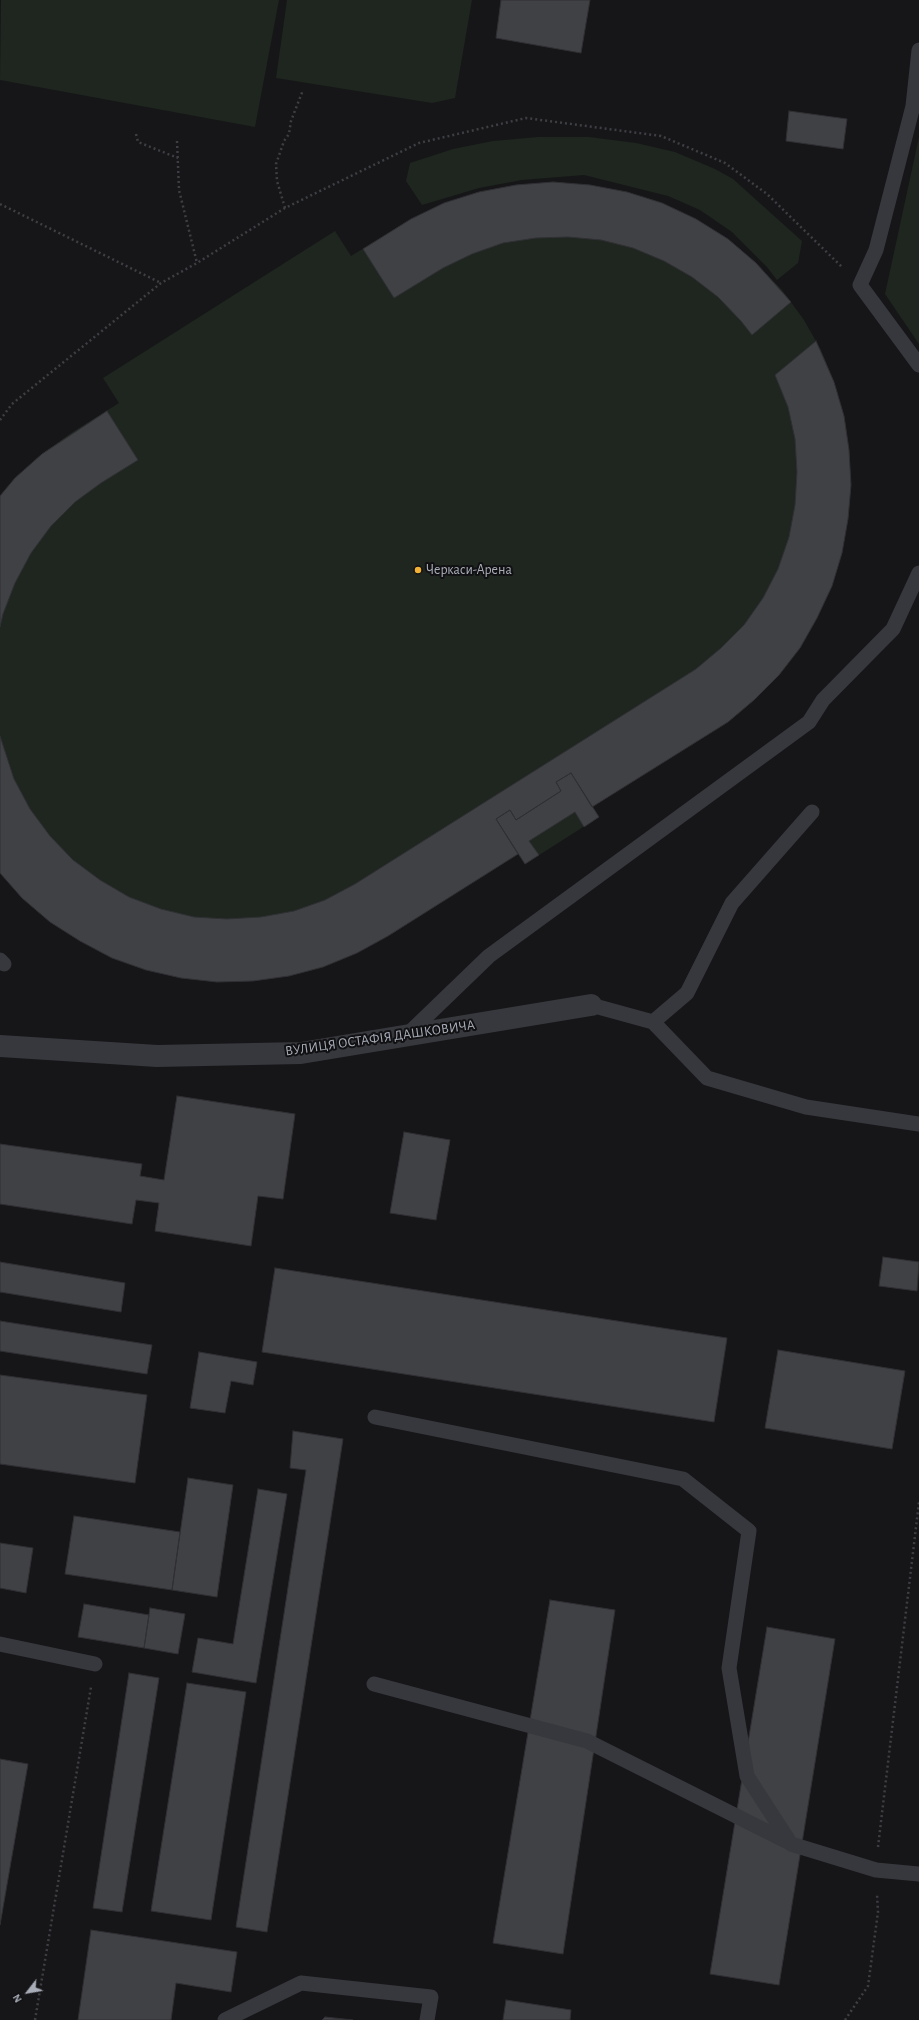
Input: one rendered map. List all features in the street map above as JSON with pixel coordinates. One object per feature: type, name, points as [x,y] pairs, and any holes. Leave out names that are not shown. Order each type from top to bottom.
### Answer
[{"type":"street","name":"ВУЛИЦЯ ОСТАФІЯ ДАШКОВИЧА","points":[[0,1046],[157,1056],[301,1053],[591,1006]]},
{"type":"lane","points":[[919,50],[913,106],[876,250],[860,285],[919,365]]},
{"type":"lane","points":[[406,1036],[489,956],[809,722],[823,700],[893,630],[919,576]]},
{"type":"lane","points":[[653,1022],[687,993],[732,903],[812,812]]},
{"type":"lane","points":[[591,1006],[653,1022],[707,1078],[806,1107],[919,1124]]},
{"type":"lane","points":[[375,1417],[683,1479],[749,1531],[729,1668],[747,1776],[791,1844]]},
{"type":"lane","points":[[0,1644],[95,1664]]},
{"type":"lane","points":[[374,1684],[587,1740],[791,1844],[876,1870],[919,1874]]},
{"type":"lane","points":[[225,2020],[301,1983],[431,1997],[427,2020]]},
{"type":"path","points":[[285,208],[277,181],[276,164],[284,141],[289,134],[303,90]]},
{"type":"path","points":[[0,420],[12,404],[161,283],[197,263],[285,208],[419,143],[526,118],[661,136],[725,163],[767,194],[860,285]]},
{"type":"path","points":[[136,134],[138,142],[178,158]]},
{"type":"path","points":[[177,141],[179,190],[197,263]]},
{"type":"path","points":[[0,204],[161,283]]},
{"type":"path","points":[[845,2020],[868,1986],[878,1912],[876,1870],[919,1502]]},
{"type":"path","points":[[35,2020],[95,1664]]},
{"type":"shaded area","points":[[1,0],[279,0],[255,127],[0,80]]},
{"type":"shaded area","points":[[287,0],[472,0],[455,98],[432,103],[276,78]]},
{"type":"shaded area","points":[[538,137],[589,137],[636,143],[675,152],[715,169],[733,179],[802,241],[798,263],[777,280],[767,267],[732,232],[700,210],[668,196],[584,175],[522,180],[479,188],[422,205],[406,181],[410,163],[453,149],[493,141]]},
{"type":"shaded area","points":[[919,137],[919,344],[885,294]]},
{"type":"shaded area","name":"Черкаси-Арена","points":[[553,182],[590,185],[627,192],[662,203],[696,219],[728,239],[756,263],[782,290],[804,320],[821,350],[834,382],[844,416],[849,450],[851,485],[848,519],[842,553],[832,586],[817,618],[800,648],[779,675],[754,700],[728,722],[592,807],[599,817],[525,864],[518,854],[388,936],[357,953],[323,967],[289,976],[253,981],[217,982],[181,978],[146,970],[112,958],[80,941],[50,922],[22,898],[0,873],[0,496],[15,478],[42,454],[71,433],[119,403],[103,378],[335,231],[351,256],[411,219],[444,203],[479,192],[516,185]]},
{"type":"building","points":[[501,0],[590,0],[581,53],[496,38]]},
{"type":"building","points":[[789,111],[847,119],[843,149],[786,141]]},
{"type":"building","points":[[553,182],[590,185],[627,192],[662,203],[696,219],[728,239],[756,263],[791,302],[752,335],[718,297],[692,277],[664,261],[633,248],[601,240],[568,237],[536,238],[503,243],[472,254],[443,268],[394,298],[363,249],[411,219],[444,203],[479,192],[516,185]]},
{"type":"building","points":[[816,341],[834,382],[844,416],[849,450],[851,485],[848,519],[842,553],[832,586],[817,618],[800,648],[779,675],[754,700],[728,722],[592,807],[571,773],[556,782],[561,791],[516,820],[510,810],[496,819],[518,854],[388,936],[357,953],[323,967],[289,976],[253,981],[217,982],[181,978],[146,970],[112,958],[80,941],[50,922],[22,898],[0,873],[0,736],[14,779],[30,809],[50,836],[73,860],[100,880],[129,897],[161,909],[194,917],[227,919],[261,917],[294,911],[325,900],[355,884],[696,669],[721,648],[744,625],[763,598],[778,569],[789,537],[795,505],[797,472],[795,439],[788,407],[775,375]]},
{"type":"building","points":[[107,411],[138,460],[101,483],[75,502],[51,526],[31,553],[15,583],[3,614],[0,627],[0,496],[15,478],[42,454]]},
{"type":"building","points":[[571,773],[599,817],[584,827],[575,812],[529,841],[539,855],[525,864],[496,819],[510,810],[516,820],[561,791],[556,782]]},
{"type":"building","points":[[177,1096],[295,1114],[283,1199],[258,1196],[251,1246],[155,1231],[159,1203],[136,1200],[132,1224],[0,1204],[0,1144],[142,1164],[140,1176],[164,1180]]},
{"type":"building","points":[[404,1132],[450,1140],[436,1220],[390,1213]]},
{"type":"building","points":[[883,1257],[919,1262],[917,1291],[879,1286]]},
{"type":"building","points":[[0,1262],[125,1283],[121,1312],[0,1292]]},
{"type":"building","points":[[275,1268],[727,1338],[714,1422],[262,1352]]},
{"type":"building","points":[[0,1321],[152,1345],[147,1374],[0,1351]]},
{"type":"building","points":[[778,1350],[905,1371],[892,1449],[765,1428]]},
{"type":"building","points":[[199,1352],[257,1362],[253,1385],[231,1381],[225,1413],[190,1408]]},
{"type":"building","points":[[0,1375],[147,1395],[135,1483],[0,1464]]},
{"type":"building","points":[[293,1431],[343,1439],[267,1932],[236,1927],[306,1470],[290,1468]]},
{"type":"building","points":[[188,1478],[233,1485],[217,1597],[172,1590]]},
{"type":"building","points":[[258,1489],[287,1494],[256,1683],[192,1672],[198,1638],[233,1644]]},
{"type":"building","points":[[74,1516],[180,1532],[172,1590],[65,1574]]},
{"type":"building","points":[[0,1543],[33,1548],[26,1593],[0,1588]]},
{"type":"building","points":[[550,1600],[615,1610],[563,1954],[493,1943]]},
{"type":"building","points":[[84,1604],[149,1615],[144,1648],[78,1637]]},
{"type":"building","points":[[150,1608],[185,1614],[178,1654],[144,1648]]},
{"type":"building","points":[[767,1627],[835,1639],[779,1985],[710,1974]]},
{"type":"building","points":[[129,1673],[159,1678],[122,1912],[93,1908]]},
{"type":"building","points":[[187,1683],[246,1692],[211,1920],[151,1911]]},
{"type":"building","points":[[0,1759],[28,1764],[0,1925]]},
{"type":"building","points":[[91,1930],[237,1952],[231,1992],[176,1983],[171,2020],[78,2020]]},
{"type":"building","points":[[506,2000],[571,2010],[570,2020],[503,2020]]},
{"type":"building","points":[[325,2017],[353,2020],[322,2020]]},
{"type":"place","name":"Черкаси-Арена","points":[[418,570]]}]
